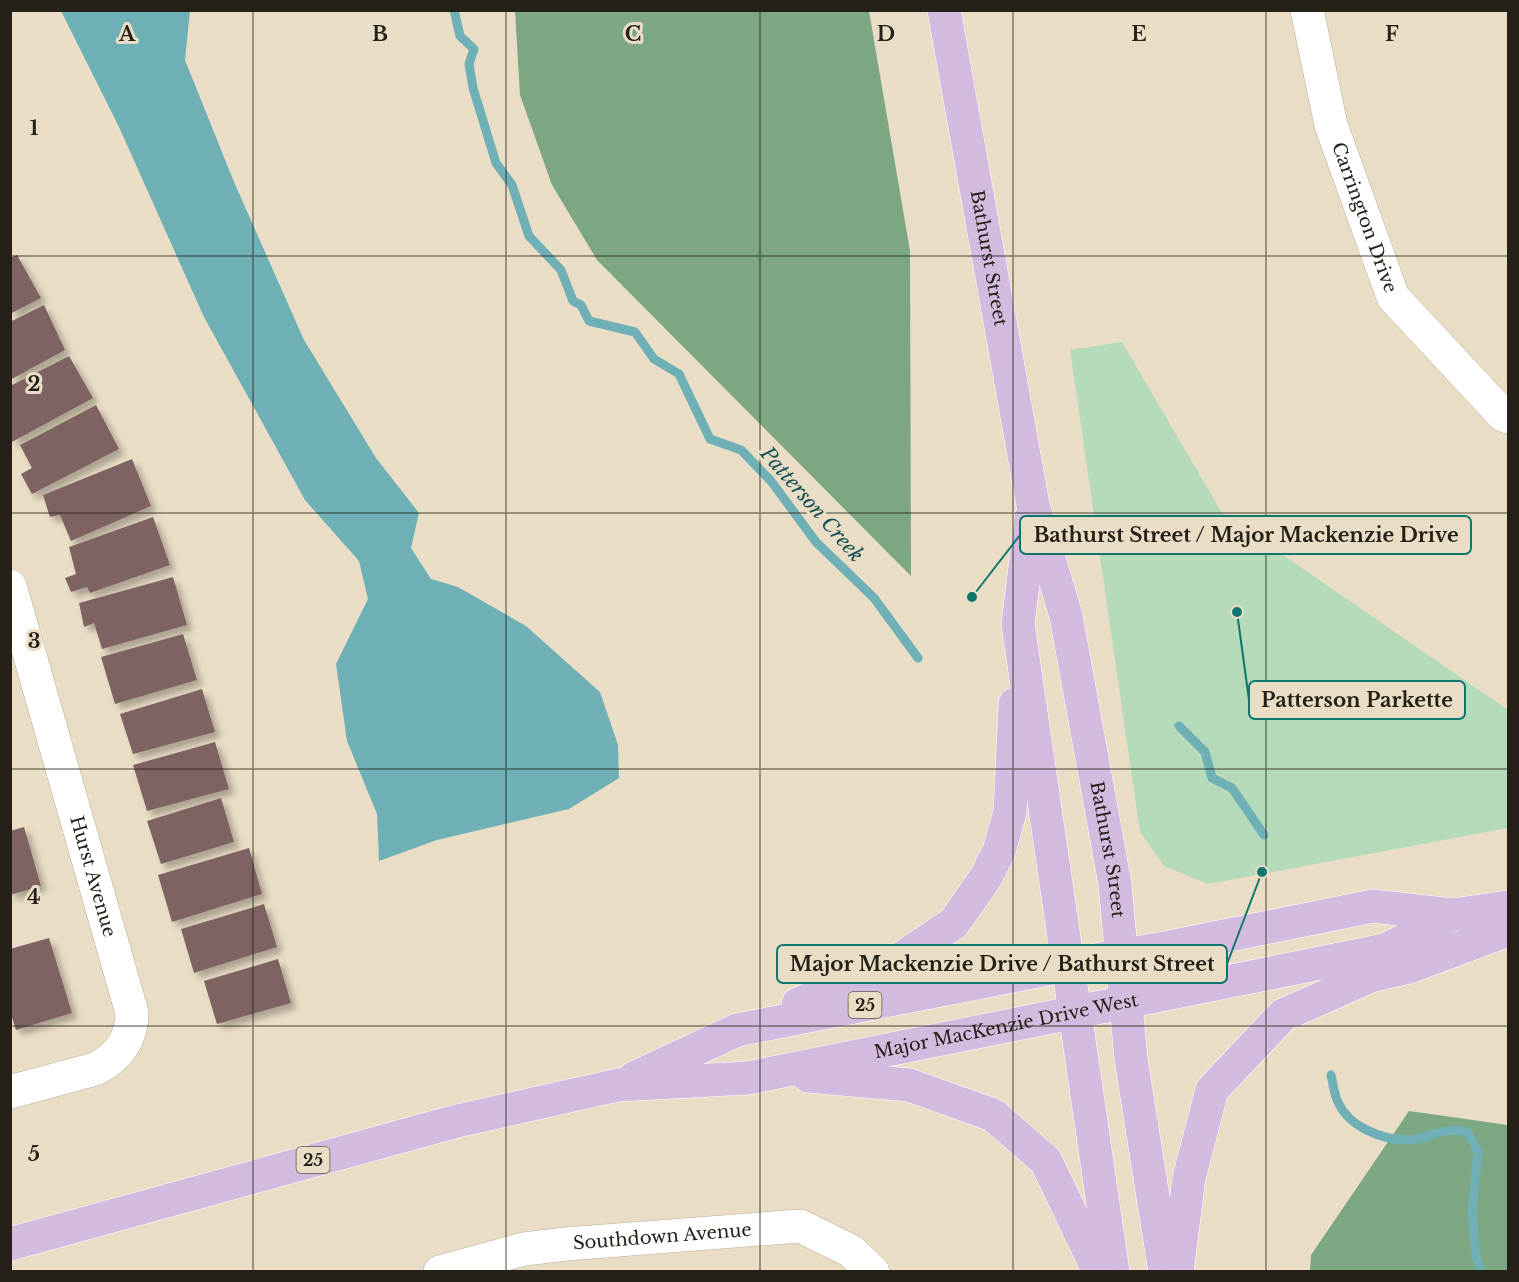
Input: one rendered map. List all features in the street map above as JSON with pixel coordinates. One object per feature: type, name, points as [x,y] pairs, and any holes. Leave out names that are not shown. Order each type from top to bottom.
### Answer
[{"type":"main road","name":"Bathurst Street","points":[[944,10],[1033,505],[1066,616],[1115,884],[1131,1059],[1166,1272]]},
{"type":"main road","name":"Bathurst Street","points":[[1033,505],[1018,624],[1113,1272]]},
{"type":"main road","points":[[737,1030],[893,964],[954,923],[975,894],[999,851],[1010,812],[1018,624]]},
{"type":"main road","name":"Major MacKenzie Drive West","points":[[618,1085],[737,1030],[1372,906],[1452,915],[1509,907]]},
{"type":"main road","name":"Major MacKenzie Drive West","points":[[10,1244],[457,1122],[618,1085],[748,1078],[1126,1000],[1385,950],[1452,915]]},
{"type":"main road","points":[[1178,1272],[1189,1178],[1212,1090],[1283,1015],[1371,976],[1409,967],[1509,930]]},
{"type":"main road","points":[[773,1073],[909,1085],[993,1115],[1046,1161],[1099,1272]]},
{"type":"street","name":"Carrington Drive","points":[[1307,10],[1331,125],[1393,297],[1503,415],[1509,417]]},
{"type":"street","name":"Hurst Avenue","points":[[10,586],[132,1013],[128,1036],[122,1049],[107,1062],[94,1069],[10,1092]]},
{"type":"street","name":"Southdown Avenue","points":[[440,1272],[800,1226],[851,1251],[873,1272]]},
{"type":"green space","points":[[515,11],[869,11],[910,251],[911,576],[597,260],[552,185],[520,95]]},
{"type":"green space","points":[[1122,342],[1222,513],[1508,710],[1508,828],[1208,884],[1164,866],[1140,832],[1070,350]]},
{"type":"green space","points":[[1409,1111],[1508,1125],[1508,1271],[1310,1271],[1311,1255]]},
{"type":"water","points":[[61,11],[190,11],[185,60],[234,182],[304,340],[376,458],[419,513],[411,548],[431,579],[458,587],[526,626],[600,692],[618,745],[619,778],[569,809],[437,840],[379,861],[377,814],[347,741],[336,664],[368,599],[359,561],[305,500],[204,317],[119,127]]},
{"type":"building","points":[[17,255],[41,298],[10,314],[10,258]]},
{"type":"building","points":[[44,305],[65,350],[10,380],[10,322]]},
{"type":"building","points":[[69,356],[93,398],[12,442],[10,386]]},
{"type":"building","points":[[96,405],[119,449],[32,494],[21,474],[32,468],[20,445]]},
{"type":"building","points":[[132,459],[151,506],[71,541],[60,515],[50,517],[43,495]]},
{"type":"building","points":[[153,517],[170,565],[90,593],[87,587],[71,592],[65,578],[76,574],[69,547]]},
{"type":"building","points":[[173,577],[187,625],[102,649],[94,623],[84,627],[79,603]]},
{"type":"building","points":[[183,634],[197,680],[115,704],[101,657]]},
{"type":"building","points":[[202,689],[215,732],[133,754],[120,714]]},
{"type":"building","points":[[215,742],[229,789],[147,811],[133,765]]},
{"type":"building","points":[[221,798],[234,842],[161,864],[147,821]]},
{"type":"building","points":[[24,827],[41,886],[10,895],[10,831]]},
{"type":"building","points":[[249,848],[262,894],[172,922],[158,875]]},
{"type":"building","points":[[264,904],[277,947],[194,973],[181,929]]},
{"type":"building","points":[[49,938],[72,1013],[16,1030],[10,1011],[10,949]]},
{"type":"building","points":[[278,959],[291,1003],[217,1024],[204,981]]},
{"type":"waterway","name":"Patterson Creek","points":[[454,10],[460,36],[474,49],[469,64],[473,88],[496,163],[512,185],[529,236],[561,270],[573,301],[581,305],[589,321],[635,332],[654,359],[679,374],[710,439],[741,450],[771,481],[816,542],[874,598],[918,658]]},
{"type":"waterway","name":"Patterson Creek","points":[[1179,726],[1205,752],[1212,778],[1232,788],[1264,835]]},
{"type":"waterway","name":"Patterson Creek","points":[[1331,1075],[1336,1096],[1343,1111],[1358,1125],[1377,1135],[1408,1140],[1450,1131],[1467,1132],[1478,1151],[1472,1212],[1476,1255],[1481,1272]]},
{"type":"place","name":"Bathurst Street / Major Mackenzie Drive","points":[[972,597]]},
{"type":"place","name":"Patterson Parkette","points":[[1237,612]]},
{"type":"place","name":"Major Mackenzie Drive / Bathurst Street","points":[[1262,872]]}]
